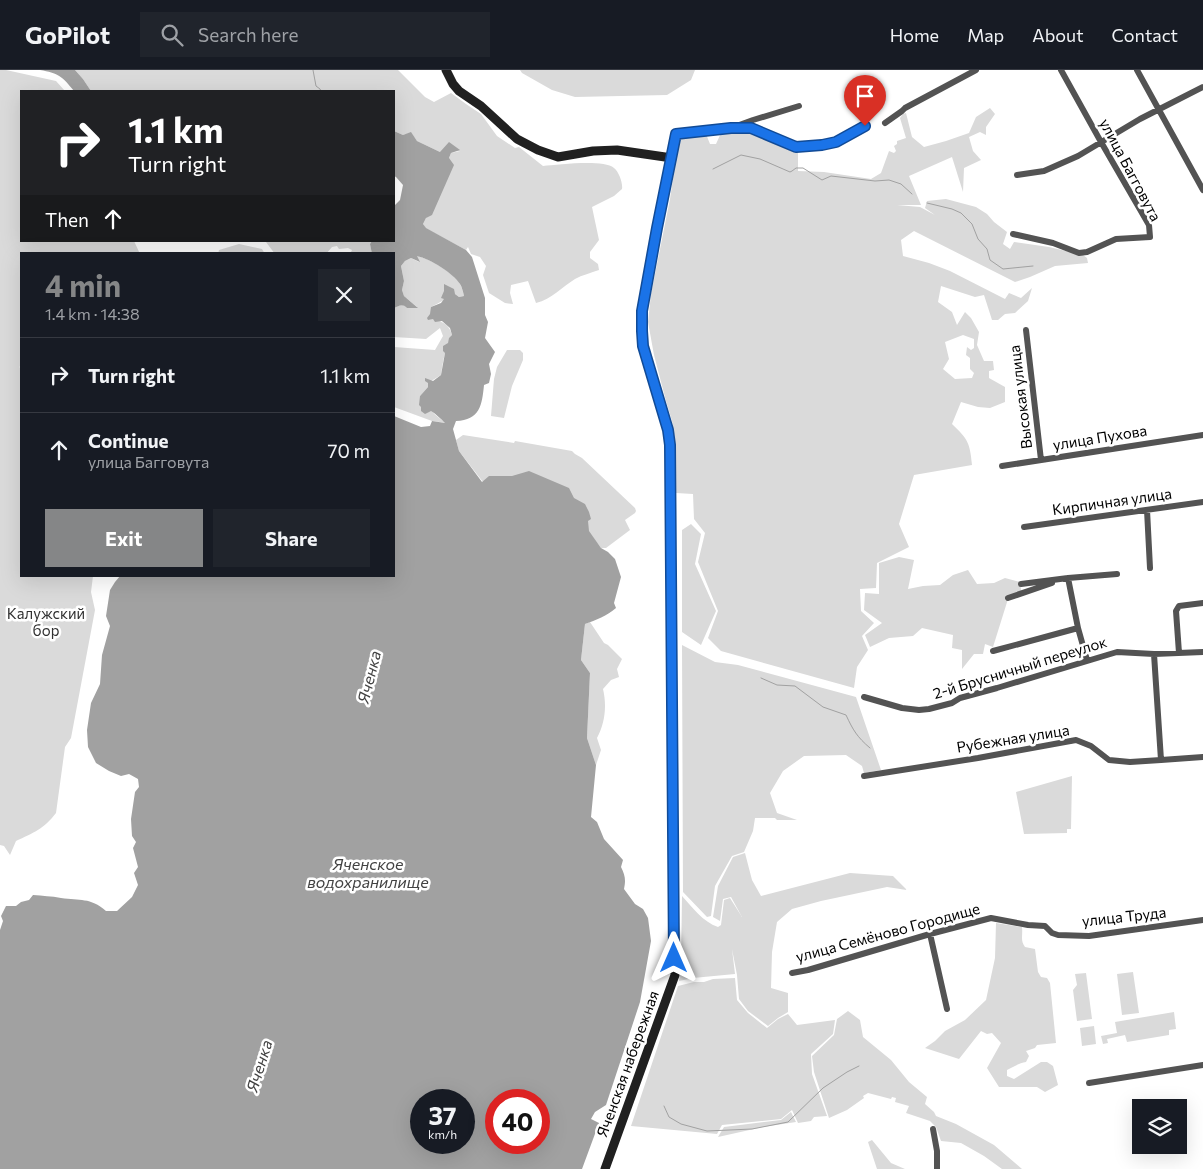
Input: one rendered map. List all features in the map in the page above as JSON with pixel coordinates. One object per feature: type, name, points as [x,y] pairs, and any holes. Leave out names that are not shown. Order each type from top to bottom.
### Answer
[{"type":"street","points":[[446,70],[459,91],[481,106],[517,139],[538,150],[558,157],[593,151],[617,150],[672,158]]},
{"type":"street","points":[[885,123],[904,108],[976,70]]},
{"type":"street","name":"улица Багговута","points":[[1013,234],[1053,243],[1079,252],[1086,252],[1116,239],[1150,237],[1149,225],[1061,70]]},
{"type":"street","points":[[1137,70],[1203,190]]},
{"type":"street","points":[[1017,175],[1044,171],[1078,156],[1203,86]]},
{"type":"street","points":[[731,128],[799,106]]},
{"type":"street","points":[[731,128],[751,128],[796,147],[836,142],[865,126]]},
{"type":"street","name":"Яченская набережная","points":[[605,1169],[674,975],[674,767],[670,445],[668,430],[643,346],[642,311],[676,134],[731,128]]},
{"type":"street","name":"Высокая улица","points":[[1026,330],[1042,460]]},
{"type":"street","name":"улица Пухова","points":[[1002,466],[1203,435]]},
{"type":"street","name":"Кирпичная улица","points":[[1024,527],[1203,502]]},
{"type":"street","points":[[1147,510],[1150,568]]},
{"type":"street","points":[[1021,584],[1117,574]]},
{"type":"street","points":[[1008,598],[1068,578]]},
{"type":"street","points":[[1068,578],[1078,628],[1087,660]]},
{"type":"street","points":[[1179,653],[1176,611],[1180,606],[1203,603]]},
{"type":"street","points":[[993,650],[1078,628]]},
{"type":"street","name":"2-й Брусничный переулок","points":[[864,697],[902,708],[929,709],[960,698],[1117,652],[1154,654],[1203,652]]},
{"type":"street","points":[[1154,654],[1161,760]]},
{"type":"street","name":"Рубежная улица","points":[[864,776],[1076,740],[1091,746],[1109,760],[1130,762],[1203,757]]},
{"type":"street","name":"улица Труда","points":[[991,918],[1028,925],[1045,926],[1052,933],[1058,935],[1090,936],[1203,920]]},
{"type":"street","name":"улица Семёново Городище","points":[[792,973],[991,918]]},
{"type":"street","points":[[930,934],[947,1009]]},
{"type":"street","points":[[1089,1083],[1203,1065]]},
{"type":"street","points":[[933,1129],[937,1151],[937,1169]]},
{"type":"green space","name":"Калужский бор","points":[[0,70],[6,70],[56,81],[64,90],[20,90],[20,242],[134,242],[139,252],[20,252],[20,577],[93,577],[91,592],[95,610],[71,738],[65,747],[56,813],[43,827],[16,841],[10,855],[4,846],[0,845]]},
{"type":"green space","points":[[75,70],[398,70],[425,97],[434,102],[451,93],[481,114],[497,136],[515,148],[519,147],[543,166],[591,163],[608,165],[614,168],[619,175],[622,189],[614,196],[592,207],[599,240],[590,252],[590,258],[598,264],[599,270],[575,279],[552,296],[536,303],[528,281],[511,285],[510,293],[513,304],[505,303],[489,293],[483,275],[486,266],[480,257],[471,254],[468,247],[466,250],[425,228],[423,224],[451,153],[460,151],[440,152],[417,141],[411,133],[403,135],[395,131],[395,90],[90,90]]},
{"type":"green space","points":[[520,70],[695,70],[691,80],[667,95],[575,97],[552,90]]},
{"type":"green space","points":[[990,108],[995,114],[986,127],[986,135],[980,132],[969,137],[973,151],[981,160],[964,168],[963,192],[952,157],[909,176],[921,205],[897,205],[920,207],[935,215],[925,208],[927,201],[946,199],[976,207],[1007,232],[1003,244],[1010,249],[1014,242],[1049,247],[1083,255],[1087,258],[1088,263],[1055,266],[1015,282],[914,231],[901,240],[903,256],[950,271],[1005,299],[1009,293],[1021,298],[1032,288],[1028,301],[1015,313],[1005,314],[998,320],[992,320],[984,295],[975,297],[941,286],[938,302],[952,312],[957,325],[965,312],[979,332],[977,345],[984,361],[993,361],[994,370],[989,371],[989,378],[1005,387],[1005,402],[990,408],[961,402],[952,424],[967,442],[972,465],[914,475],[899,524],[909,547],[877,563],[876,588],[860,589],[861,611],[874,623],[862,636],[868,650],[857,667],[854,688],[721,651],[708,638],[718,611],[698,562],[705,533],[694,519],[693,494],[676,493],[675,439],[654,355],[648,322],[651,294],[670,199],[679,136],[706,134],[710,144],[716,144],[721,133],[750,131],[798,152],[798,171],[824,172],[871,179],[881,173],[889,151],[894,153],[896,151],[894,146],[897,144],[897,141],[906,138],[900,118],[903,114],[906,113],[912,137],[924,147],[969,133],[976,117]],"holes":[[[963,335],[974,339],[974,348],[971,350],[967,347],[966,355],[970,358],[970,369],[974,373],[972,378],[955,379],[943,369],[949,359],[945,342]]]},
{"type":"green space","points":[[266,242],[371,242],[372,252],[351,252],[352,250],[348,248],[339,249],[337,246],[332,247],[328,252],[273,252]]},
{"type":"green space","points":[[239,244],[262,249],[264,252],[218,252],[219,250]]},
{"type":"green space","points":[[416,255],[434,263],[452,275],[460,284],[464,296],[459,297],[455,294],[431,307],[433,319],[445,324],[452,335],[446,350],[441,375],[428,383],[428,387],[420,396],[435,415],[447,423],[432,421],[395,407],[395,347],[435,350],[443,336],[440,328],[426,339],[395,337],[395,308],[401,305],[407,308],[417,307],[404,296],[401,266],[411,258],[419,262]]},
{"type":"green space","points":[[507,350],[520,350],[523,353],[523,360],[512,386],[504,418],[491,416],[494,379],[497,367]]},
{"type":"green space","points":[[463,435],[514,443],[515,441],[572,451],[582,458],[635,508],[635,513],[625,520],[630,530],[606,548],[601,548],[588,531],[483,482],[459,451],[456,440]]},
{"type":"green space","points":[[691,524],[701,534],[695,564],[716,611],[701,645],[682,632],[682,530]]},
{"type":"green space","points":[[899,557],[914,560],[908,589],[940,585],[953,575],[968,570],[977,584],[994,583],[1005,578],[1020,582],[1022,595],[1008,599],[993,647],[985,644],[983,654],[974,654],[962,669],[962,650],[952,648],[953,635],[922,628],[913,636],[889,638],[870,647],[865,635],[882,623],[864,610],[865,593],[879,594],[879,563]]},
{"type":"green space","points":[[590,622],[604,643],[622,659],[617,669],[619,677],[611,680],[603,689],[604,714],[597,738],[601,750],[596,765],[587,738],[590,673],[581,660],[585,624]]},
{"type":"green space","points":[[682,645],[715,662],[738,665],[856,697],[881,770],[864,773],[862,766],[846,755],[804,756],[783,771],[770,793],[777,813],[797,820],[755,818],[753,831],[744,852],[732,856],[715,886],[711,916],[707,917],[683,892]]},
{"type":"green space","points":[[1072,776],[1071,829],[1067,829],[1067,833],[1024,834],[1016,792]]},
{"type":"green space","points":[[745,853],[752,880],[761,896],[850,873],[893,876],[907,890],[887,887],[821,901],[792,909],[777,922],[772,952],[771,988],[788,993],[788,1012],[768,1026],[748,1011],[739,999],[732,949],[735,974],[679,981],[682,896],[703,918],[718,927],[721,925],[724,900],[730,898],[742,917],[731,897],[723,899],[720,921],[713,917],[718,886],[733,857]]},
{"type":"green space","points":[[996,923],[1022,927],[1023,944],[1025,947],[1035,949],[1038,972],[1041,977],[1047,978],[1050,983],[1056,1043],[1037,1045],[1035,1048],[1026,1051],[1029,1056],[1026,1062],[1007,1070],[1007,1076],[1014,1079],[1041,1062],[1047,1062],[1053,1066],[1058,1085],[1045,1092],[1037,1087],[999,1087],[987,1068],[1001,1043],[992,1033],[987,1034],[981,1031],[959,1059],[925,1048],[945,1031],[965,1020],[986,1000],[995,958]]},
{"type":"green space","points":[[1133,972],[1139,1013],[1122,1015],[1117,974]]},
{"type":"green space","points":[[1086,973],[1092,1019],[1077,1021],[1073,990],[1077,985],[1075,974]]},
{"type":"green space","points":[[735,978],[737,1000],[748,1013],[767,1028],[788,1014],[797,1025],[835,1020],[833,1034],[811,1054],[812,1074],[827,1116],[814,1117],[811,1121],[798,1123],[792,1110],[781,1119],[722,1125],[717,1134],[631,1126],[678,986],[713,979]]},
{"type":"green space","points":[[848,1011],[860,1020],[863,1037],[891,1060],[909,1082],[927,1097],[925,1104],[936,1116],[956,1124],[994,1145],[1022,1169],[1002,1169],[961,1143],[941,1141],[936,1127],[930,1121],[906,1113],[909,1106],[895,1102],[896,1098],[892,1097],[891,1099],[868,1093],[847,1110],[829,1118],[814,1072],[812,1056],[834,1035],[837,1019]]},
{"type":"green space","points":[[1174,1012],[1176,1029],[1169,1030],[1169,1035],[1127,1042],[1125,1035],[1107,1039],[1108,1043],[1103,1044],[1101,1036],[1117,1033],[1115,1022]]},
{"type":"green space","points":[[1094,1026],[1096,1044],[1082,1046],[1080,1028]]},
{"type":"green space","points":[[791,1112],[796,1122],[718,1137],[724,1127],[781,1120]]},
{"type":"green space","points":[[872,1140],[891,1163],[905,1169],[877,1169],[868,1142]]},
{"type":"water","points":[[40,70],[75,70],[90,90],[73,90],[59,76]]},
{"type":"water","name":"Яченское водохранилище","points":[[395,131],[403,135],[411,132],[417,141],[440,152],[449,142],[460,150],[451,153],[449,158],[454,165],[432,215],[426,218],[423,224],[426,228],[466,250],[472,257],[485,298],[485,315],[488,322],[485,338],[495,352],[489,364],[491,374],[489,383],[484,385],[481,405],[470,418],[456,421],[453,429],[459,451],[482,482],[489,476],[512,476],[529,471],[569,488],[574,498],[585,504],[591,519],[588,521],[589,531],[601,548],[615,559],[621,577],[614,603],[616,608],[605,616],[585,624],[581,660],[590,673],[587,738],[596,765],[591,817],[597,822],[604,839],[623,860],[621,867],[625,878],[624,889],[635,904],[643,909],[648,918],[651,941],[640,1002],[606,1105],[595,1112],[591,1119],[599,1123],[582,1169],[0,1169],[0,930],[3,921],[1,916],[6,906],[16,906],[21,902],[29,900],[33,895],[85,900],[95,903],[106,911],[117,911],[132,897],[138,885],[134,873],[138,867],[133,848],[136,842],[132,836],[131,819],[135,792],[139,787],[138,779],[129,774],[121,776],[96,763],[88,747],[87,730],[91,703],[100,684],[102,655],[110,626],[106,616],[110,590],[115,582],[119,577],[395,577],[395,416],[421,427],[430,426],[432,421],[445,423],[431,411],[425,414],[421,411],[419,405],[420,396],[428,387],[425,378],[433,381],[441,375],[445,353],[443,346],[448,343],[452,335],[450,328],[442,321],[435,322],[433,319],[428,320],[427,318],[431,307],[441,303],[444,299],[441,298],[444,284],[454,289],[455,294],[459,297],[464,296],[461,285],[452,275],[434,263],[417,256],[420,262],[411,258],[401,266],[404,296],[418,308],[407,308],[402,305],[395,308],[395,252],[372,252],[370,244],[371,242],[395,242],[395,205],[400,200],[403,185],[395,176]]},
{"type":"waterway","points":[[313,70],[316,86],[320,90]]},
{"type":"waterway","points":[[713,169],[741,155],[760,159],[790,172],[796,168],[803,168],[822,180],[831,176],[875,181],[889,180],[901,184],[912,194]]},
{"type":"waterway","points":[[927,203],[961,213],[972,224],[978,239],[987,249],[990,260],[1003,269],[1033,266]]},
{"type":"waterway","points":[[761,678],[777,685],[795,686],[823,707],[846,715],[856,733],[870,748]]},
{"type":"waterway","points":[[664,1106],[669,1117],[681,1124],[707,1131],[752,1129],[788,1122],[823,1088],[859,1066]]},
{"type":"route","points":[[674,958],[674,759],[670,445],[668,430],[643,346],[642,311],[676,134],[731,128],[751,128],[796,147],[810,147],[836,142],[865,126]]},
{"type":"water label","name":"Яченка","points":[[369,677]]},
{"type":"water label","name":"Яченка","points":[[259,1066]]}]
